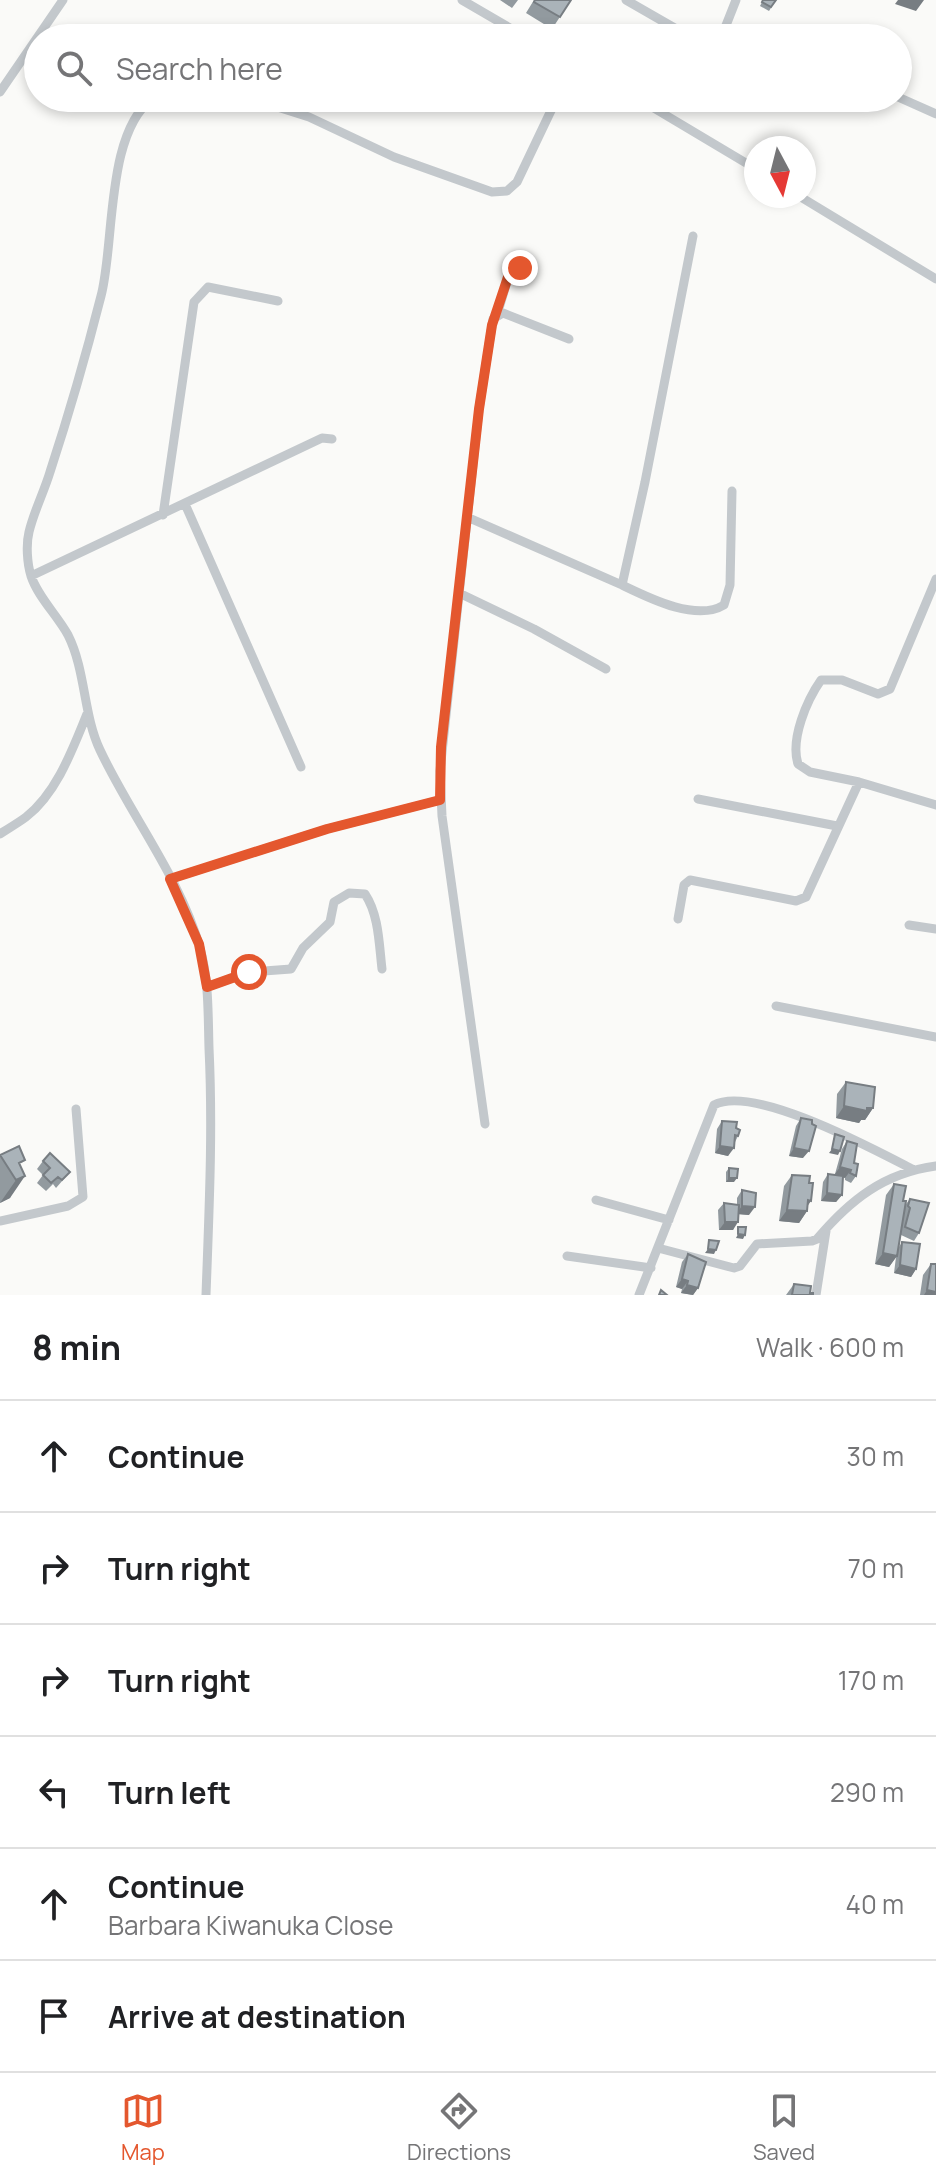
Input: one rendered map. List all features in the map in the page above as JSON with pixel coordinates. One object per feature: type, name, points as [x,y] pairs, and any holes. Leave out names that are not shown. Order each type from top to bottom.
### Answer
[{"type":"street","points":[[47,24],[63,0]]},
{"type":"street","points":[[462,0],[503,24]]},
{"type":"street","points":[[626,0],[668,24]]},
{"type":"street","points":[[727,24],[736,0]]},
{"type":"street","points":[[0,92],[24,57]]},
{"type":"street","points":[[912,103],[936,114]]},
{"type":"street","points":[[140,112],[124,146],[112,204],[103,292],[50,474],[29,534],[28,547],[31,576],[68,637],[87,714],[115,780],[170,879],[199,944],[207,987],[212,1121],[206,1295]]},
{"type":"street","points":[[293,112],[394,157],[492,192],[507,191],[517,182],[550,112]]},
{"type":"street","points":[[660,112],[744,162]]},
{"type":"street","points":[[816,206],[936,279]]},
{"type":"street","points":[[622,585],[693,236]]},
{"type":"street","points":[[485,1124],[440,800],[441,747],[492,325],[512,265],[520,268]]},
{"type":"street","points":[[163,515],[194,302],[208,287],[278,301]]},
{"type":"street","points":[[497,315],[503,313],[569,339]]},
{"type":"street","points":[[31,576],[322,438],[332,439]]},
{"type":"street","points":[[467,517],[650,599],[674,607],[712,611],[724,605],[730,585],[732,491]]},
{"type":"street","points":[[185,504],[301,767]]},
{"type":"street","points":[[936,579],[890,689],[878,694],[842,680],[821,680],[808,699],[796,752],[798,764],[818,774],[859,782],[936,805]]},
{"type":"street","points":[[459,593],[534,629],[606,669]]},
{"type":"street","points":[[0,834],[29,815],[47,793],[74,746],[87,714]]},
{"type":"street","points":[[678,919],[684,885],[690,880],[796,901],[806,897],[859,782]]},
{"type":"street","points":[[698,799],[837,826]]},
{"type":"street","points":[[170,879],[315,833],[440,800]]},
{"type":"street","points":[[207,987],[249,972],[291,969],[303,948],[330,922],[334,902],[349,893],[365,894],[374,911],[382,969]]},
{"type":"street","points":[[909,925],[936,929]]},
{"type":"street","points":[[776,1006],[936,1037]]},
{"type":"street","points":[[639,1295],[714,1105],[730,1099],[743,1100],[812,1121],[851,1137],[912,1169]]},
{"type":"street","points":[[0,1221],[68,1206],[83,1197],[76,1109]]},
{"type":"street","points":[[658,1248],[734,1268],[740,1266],[757,1244],[812,1241],[845,1207],[884,1181],[912,1169],[936,1166]]},
{"type":"street","points":[[596,1200],[669,1220]]},
{"type":"street","points":[[816,1295],[826,1228]]},
{"type":"street","points":[[567,1256],[651,1268]]},
{"type":"building","points":[[535,0],[571,0],[560,17]]},
{"type":"building","points":[[763,0],[776,0],[771,7]]},
{"type":"building","points":[[846,1082],[875,1087],[873,1108],[867,1108],[867,1111],[844,1106]]},
{"type":"building","points":[[801,1118],[812,1120],[816,1126],[809,1151],[794,1148]]},
{"type":"building","points":[[722,1121],[737,1122],[736,1128],[740,1130],[738,1136],[735,1135],[734,1148],[720,1146]]},
{"type":"building","points":[[835,1134],[844,1137],[840,1151],[832,1149]]},
{"type":"building","points":[[847,1141],[857,1144],[854,1163],[858,1164],[856,1176],[850,1173],[851,1170],[840,1167]]},
{"type":"building","points":[[19,1146],[25,1160],[19,1163],[25,1176],[16,1180],[0,1155]]},
{"type":"building","points":[[50,1153],[70,1172],[62,1180],[58,1177],[51,1183],[43,1175],[50,1168],[43,1161]]},
{"type":"building","points":[[729,1168],[738,1169],[737,1178],[729,1178]]},
{"type":"building","points":[[828,1174],[843,1176],[842,1195],[827,1193]]},
{"type":"building","points":[[792,1175],[810,1176],[809,1183],[813,1183],[807,1211],[787,1210]]},
{"type":"building","points":[[894,1184],[906,1186],[897,1256],[883,1253]]},
{"type":"building","points":[[742,1190],[756,1193],[755,1207],[742,1206]]},
{"type":"building","points":[[910,1199],[929,1203],[919,1233],[905,1227]]},
{"type":"building","points":[[724,1203],[739,1205],[738,1222],[725,1222]]},
{"type":"building","points":[[738,1227],[746,1227],[745,1235],[738,1234]]},
{"type":"building","points":[[709,1240],[719,1241],[716,1250],[708,1249]]},
{"type":"building","points":[[902,1242],[920,1244],[916,1269],[900,1265]]},
{"type":"building","points":[[688,1254],[706,1262],[698,1288],[687,1285],[688,1281],[682,1279]]},
{"type":"building","points":[[931,1264],[936,1264],[936,1292],[927,1290]]},
{"type":"building","points":[[794,1284],[811,1286],[810,1293],[813,1295],[792,1295]]},
{"type":"route","points":[[249,972],[207,987],[199,944],[170,879],[327,829],[440,800],[441,747],[479,409],[494,317],[512,265],[520,268]]}]
